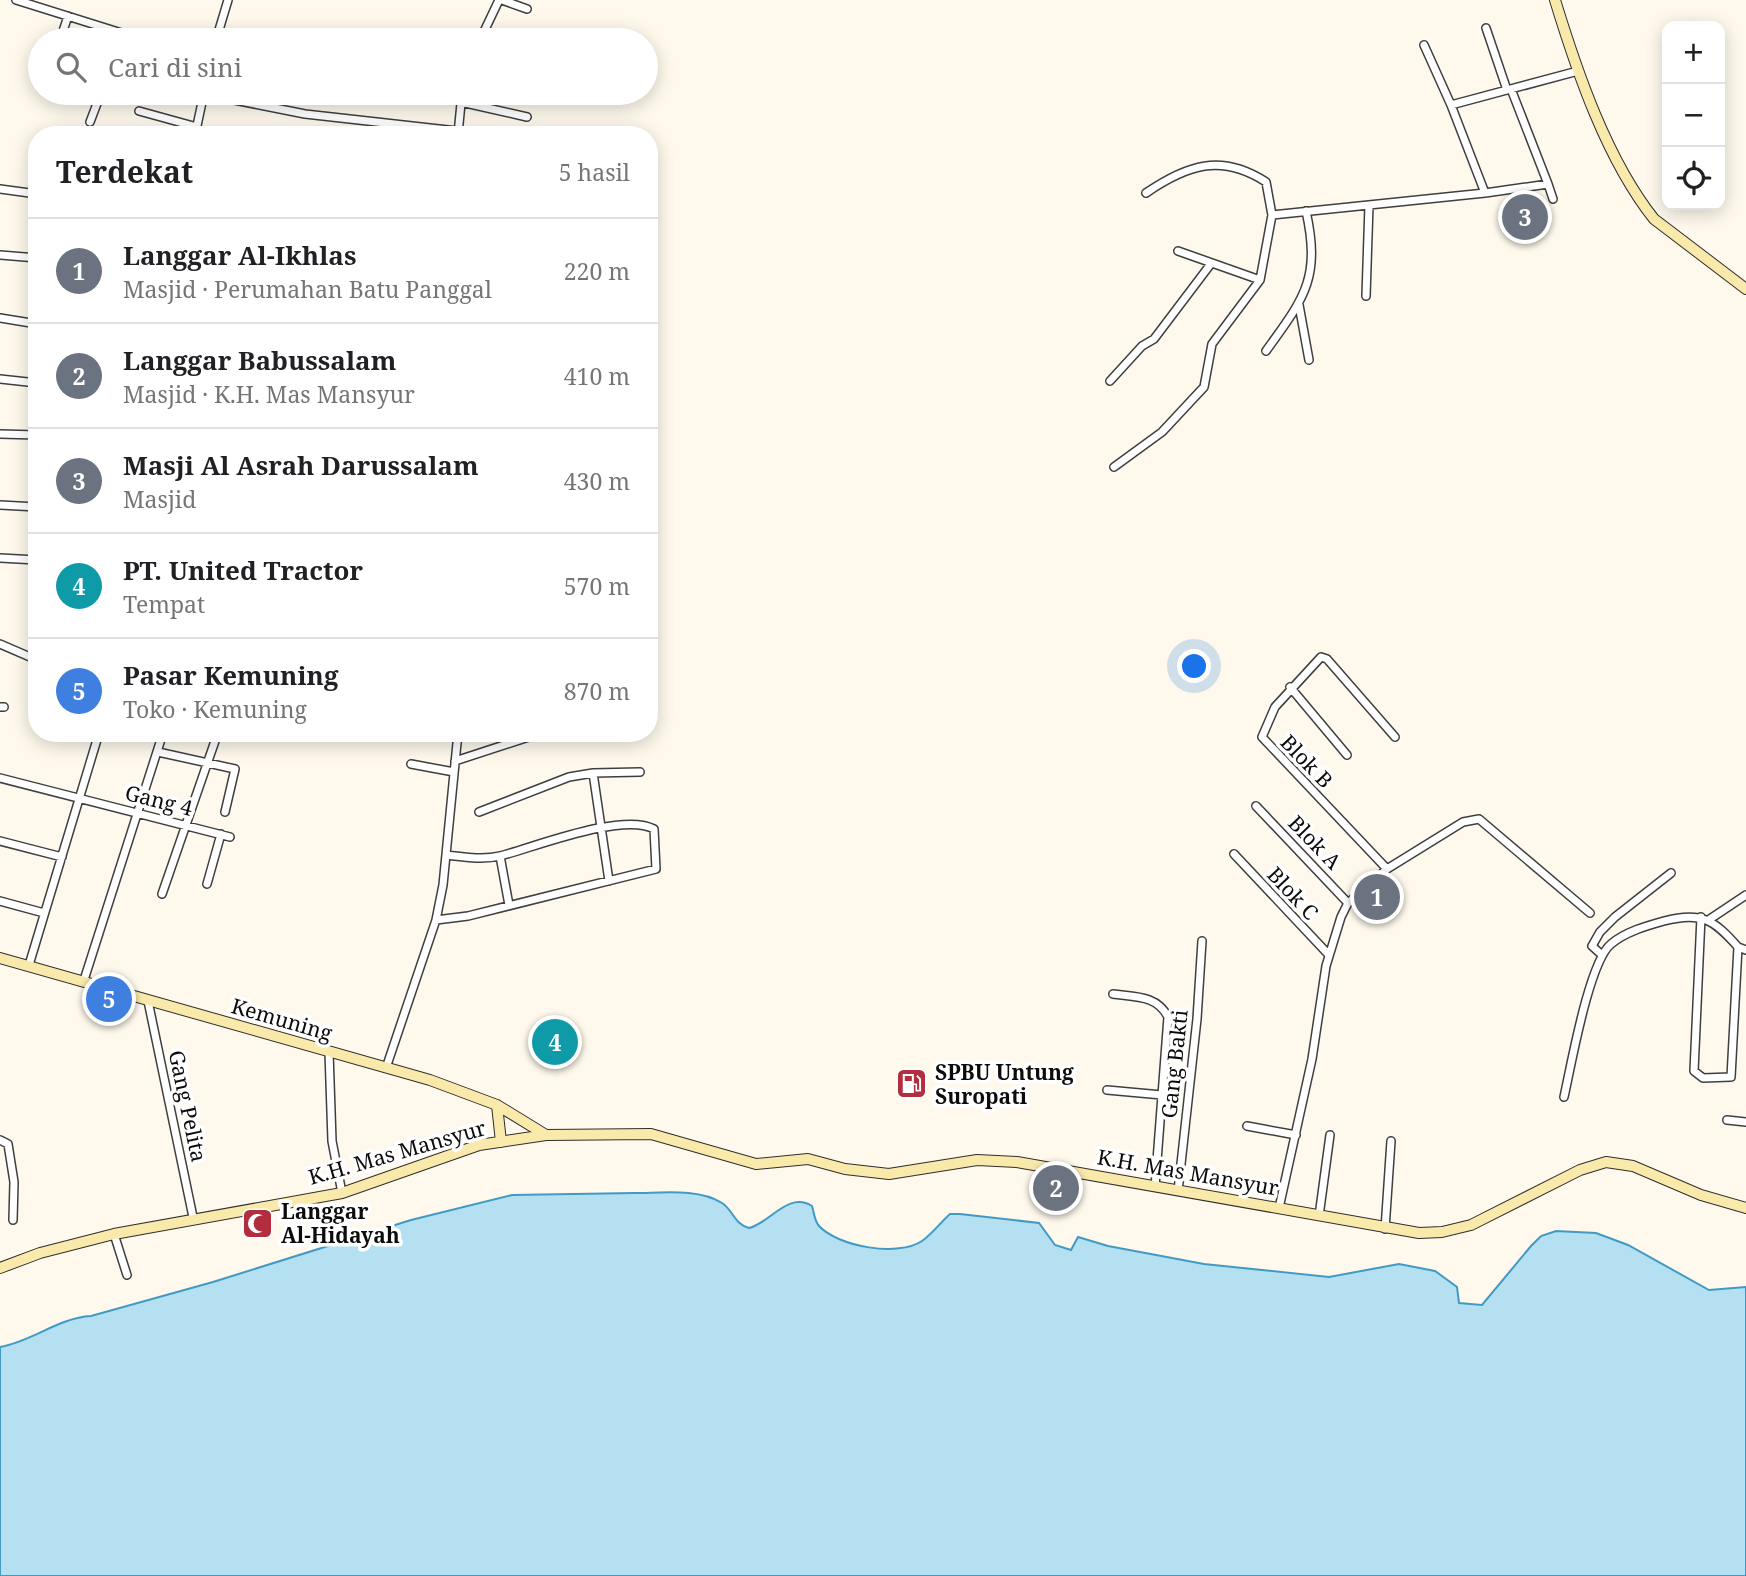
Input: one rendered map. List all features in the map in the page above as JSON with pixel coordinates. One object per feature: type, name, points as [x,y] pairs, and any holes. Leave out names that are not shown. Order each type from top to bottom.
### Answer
[{"type":"main road","points":[[1555,0],[1578,71],[1608,141],[1643,206],[1654,219],[1746,289]]},
{"type":"main road","name":"Kemuning","points":[[0,958],[469,1093],[497,1105],[547,1135]]},
{"type":"main road","points":[[497,1105],[501,1142]]},
{"type":"main road","name":"K.H. Mas Mansyur","points":[[0,1268],[40,1253],[114,1234],[193,1217],[342,1193],[441,1157],[501,1142],[547,1135],[650,1134],[756,1164],[808,1159],[845,1169],[890,1174],[976,1160],[1047,1167],[1385,1229],[1442,1232],[1471,1225],[1580,1170],[1606,1162],[1633,1166],[1700,1195],[1746,1208]]},
{"type":"street","points":[[16,0],[98,28]]},
{"type":"street","points":[[219,28],[226,0]]},
{"type":"street","points":[[486,28],[500,0],[527,9]]},
{"type":"street","points":[[64,28],[68,16]]},
{"type":"street","points":[[1486,28],[1553,200]]},
{"type":"street","points":[[1424,45],[1485,193]]},
{"type":"street","points":[[1451,105],[1578,71]]},
{"type":"street","points":[[90,122],[96,105]]},
{"type":"street","points":[[197,126],[202,105]]},
{"type":"street","points":[[260,105],[305,114],[409,126]]},
{"type":"street","points":[[458,126],[461,105]]},
{"type":"street","points":[[474,105],[527,117]]},
{"type":"street","points":[[139,111],[182,126]]},
{"type":"street","points":[[1114,467],[1140,451],[1198,396],[1206,382],[1212,344],[1260,280],[1272,215],[1266,182],[1252,173],[1229,166],[1188,168],[1146,193]]},
{"type":"street","points":[[1272,215],[1548,184]]},
{"type":"street","points":[[0,189],[28,193]]},
{"type":"street","points":[[1366,296],[1369,205]]},
{"type":"street","points":[[1266,351],[1298,305],[1311,273],[1312,241],[1306,211]]},
{"type":"street","points":[[1178,251],[1210,265],[1260,280]]},
{"type":"street","points":[[0,255],[28,257]]},
{"type":"street","points":[[1110,381],[1142,346],[1154,339],[1210,265]]},
{"type":"street","points":[[1298,305],[1309,360]]},
{"type":"street","points":[[0,318],[28,323]]},
{"type":"street","points":[[0,379],[28,382]]},
{"type":"street","points":[[0,434],[28,435]]},
{"type":"street","points":[[0,505],[28,507]]},
{"type":"street","points":[[0,558],[28,560]]},
{"type":"street","points":[[0,644],[28,656]]},
{"type":"street","name":"Blok B","points":[[1387,869],[1263,741],[1267,724],[1290,687],[1321,657],[1327,659],[1395,737]]},
{"type":"street","points":[[1290,687],[1347,755]]},
{"type":"street","points":[[29,965],[96,742]]},
{"type":"street","points":[[84,980],[161,742]]},
{"type":"street","points":[[163,894],[215,742]]},
{"type":"street","points":[[386,1068],[436,920],[446,856],[457,742]]},
{"type":"street","points":[[455,761],[513,742]]},
{"type":"street","points":[[158,752],[235,770],[225,812]]},
{"type":"street","points":[[411,764],[454,772]]},
{"type":"street","points":[[479,812],[569,777],[593,773],[640,772]]},
{"type":"street","points":[[593,773],[610,881]]},
{"type":"street","name":"Gang 4","points":[[0,778],[189,824],[230,837]]},
{"type":"street","name":"Blok A","points":[[1256,806],[1348,903]]},
{"type":"street","points":[[1279,1208],[1296,1135],[1329,955],[1348,903],[1387,869],[1463,822],[1479,819],[1590,913]]},
{"type":"street","points":[[436,920],[468,916],[656,869],[654,829],[629,825],[601,828],[530,845],[500,856],[446,856]]},
{"type":"street","points":[[207,884],[221,834]]},
{"type":"street","points":[[0,841],[62,856]]},
{"type":"street","name":"Blok C","points":[[1234,853],[1329,955]]},
{"type":"street","points":[[500,856],[509,905]]},
{"type":"street","points":[[1602,955],[1592,946],[1600,932],[1621,911],[1671,873]]},
{"type":"street","points":[[1564,1097],[1593,976],[1602,955],[1611,944],[1630,932],[1667,920],[1705,918],[1746,895]]},
{"type":"street","points":[[0,901],[44,913]]},
{"type":"street","points":[[1705,918],[1742,949],[1731,1077],[1703,1078],[1694,1071],[1705,918]]},
{"type":"street","name":"Gang Bakti","points":[[1178,1191],[1197,1019],[1202,941]]},
{"type":"street","points":[[1113,995],[1148,998],[1163,1006],[1168,1017],[1155,1187]]},
{"type":"street","name":"Gang Pelita","points":[[148,1001],[193,1217]]},
{"type":"street","points":[[329,1052],[332,1141],[342,1193]]},
{"type":"street","points":[[1107,1090],[1162,1095]]},
{"type":"street","points":[[1727,1120],[1746,1122]]},
{"type":"street","points":[[1247,1126],[1296,1135]]},
{"type":"street","points":[[1319,1216],[1330,1135]]},
{"type":"street","points":[[0,1140],[8,1144],[14,1182],[13,1220]]},
{"type":"street","points":[[1385,1229],[1391,1141]]},
{"type":"street","points":[[1044,1197],[1047,1167]]},
{"type":"street","points":[[114,1234],[127,1275]]},
{"type":"water","points":[[680,1192],[713,1198],[726,1206],[740,1224],[749,1228],[787,1205],[803,1202],[812,1206],[817,1224],[828,1233],[854,1244],[884,1249],[912,1246],[922,1241],[950,1214],[960,1214],[1039,1223],[1055,1245],[1071,1250],[1078,1237],[1108,1246],[1204,1264],[1329,1277],[1399,1264],[1435,1271],[1457,1287],[1459,1303],[1482,1305],[1541,1236],[1556,1231],[1596,1233],[1628,1245],[1709,1290],[1746,1287],[1746,1576],[0,1576],[0,1347],[68,1321],[213,1282],[411,1220],[512,1195]]},
{"type":"place","name":"Masji Al Asrah Darussalam","points":[[1525,217]]},
{"type":"place","name":"Langgar Al-Ikhlas","points":[[1377,897]]},
{"type":"place","name":"Pasar Kemuning","points":[[109,999]]},
{"type":"place","name":"PT. United Tractor","points":[[555,1042]]},
{"type":"place","name":"SPBU Untung Suropati","points":[[912,1084]]},
{"type":"place","name":"Langgar Babussalam","points":[[1056,1188]]},
{"type":"place","name":"Langgar Al-Hidayah","points":[[258,1223]]}]
